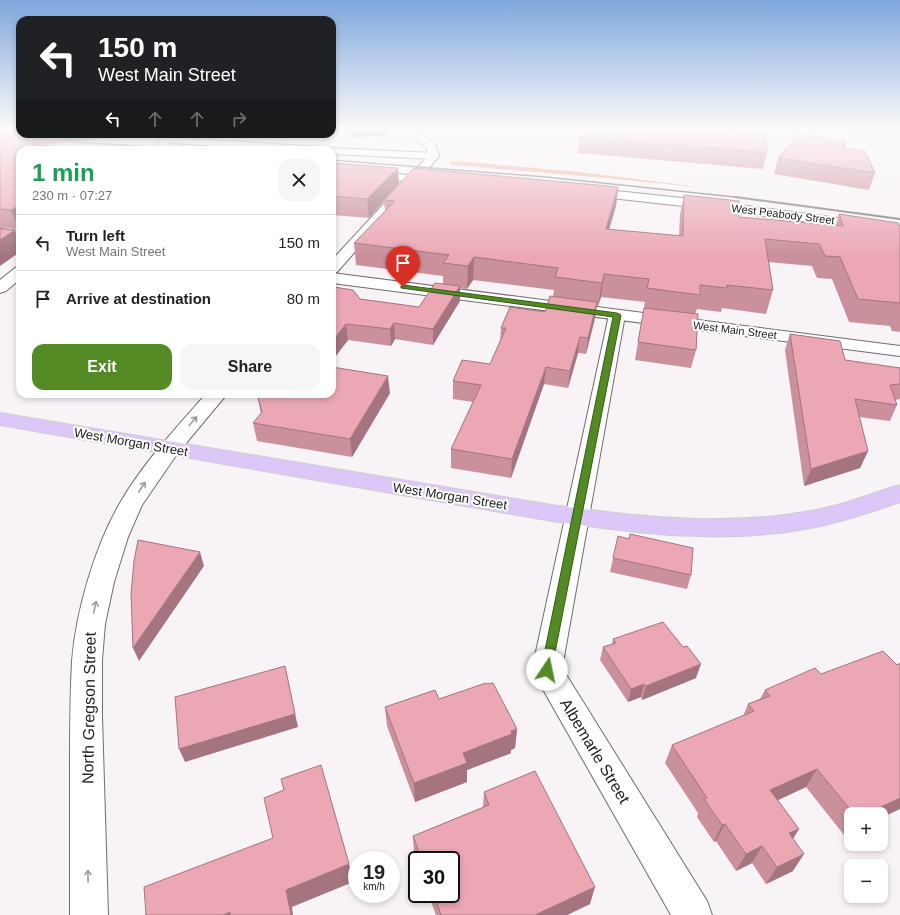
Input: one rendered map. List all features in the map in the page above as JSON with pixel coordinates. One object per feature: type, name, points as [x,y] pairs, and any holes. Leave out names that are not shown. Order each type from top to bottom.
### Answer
[{"type":"main road","points":[[336,265],[421,171]]},
{"type":"main road","points":[[336,172],[450,181]]},
{"type":"main road","name":"West Peabody Street","points":[[579,191],[716,206],[900,230]]},
{"type":"main road","points":[[0,233],[16,235]]},
{"type":"main road","points":[[0,288],[16,274]]},
{"type":"main road","name":"West Main Street","points":[[336,279],[900,351]]},
{"type":"main road","name":"Albemarle Street","points":[[617,315],[576,516],[547,670],[693,915]]},
{"type":"main road","name":"North Gregson Street","points":[[89,915],[86,717],[87,660],[91,624],[100,582],[116,537],[131,504],[169,449],[214,398]]},
{"type":"main road","name":"West Morgan Street","points":[[0,419],[457,498],[643,525],[718,529],[792,523],[855,510],[900,493]]},
{"type":"shaded area","points":[[519,171],[580,172],[706,188]]},
{"type":"building","points":[[0,171],[16,171],[16,207],[11,210],[0,209]]},
{"type":"building","points":[[336,171],[395,171],[367,199],[336,196]]},
{"type":"building","points":[[411,171],[443,171],[618,187],[606,229],[683,236],[684,195],[739,201],[739,217],[843,226],[839,214],[898,223],[900,227],[900,303],[858,299],[840,257],[825,256],[819,244],[765,239],[773,290],[727,285],[727,288],[700,285],[700,295],[647,288],[649,279],[604,274],[602,283],[555,277],[558,268],[474,257],[468,266],[443,263],[449,255],[354,243],[395,201],[384,200]]},
{"type":"building","points":[[860,171],[874,171],[875,173]]},
{"type":"building","points":[[0,229],[15,230],[0,240]]},
{"type":"building","points":[[435,283],[460,286],[433,329],[394,323],[390,329],[346,324],[336,337],[336,288],[353,290],[360,299],[419,307]]},
{"type":"building","points":[[550,296],[597,302],[588,338],[580,337],[570,371],[546,367],[512,459],[451,449],[481,385],[453,381],[462,360],[490,364],[506,328],[501,328],[510,307],[545,312]]},
{"type":"building","points":[[644,308],[698,314],[696,350],[638,342]]},
{"type":"building","points":[[790,334],[840,341],[845,360],[900,368],[900,384],[890,385],[897,405],[855,399],[868,451],[811,469]]},
{"type":"building","points":[[336,368],[388,376],[350,439],[253,423],[262,412],[258,398],[336,398]]},
{"type":"building","points":[[630,534],[693,548],[691,575],[613,558],[618,536],[629,539]]},
{"type":"building","points":[[138,540],[200,552],[133,648],[131,594],[134,561]]},
{"type":"building","points":[[663,622],[683,647],[687,646],[701,664],[646,686],[644,684],[631,689],[603,647],[616,643],[613,639]]},
{"type":"building","points":[[883,651],[897,665],[900,663],[900,798],[881,807],[848,807],[817,769],[770,790],[799,829],[789,833],[804,854],[777,867],[762,846],[746,854],[725,824],[722,825],[704,799],[707,798],[672,745],[754,711],[748,704],[770,696],[765,690],[815,668],[821,674]]},
{"type":"building","points":[[285,666],[295,714],[179,749],[175,697]]},
{"type":"building","points":[[486,683],[493,683],[517,729],[511,731],[512,734],[463,753],[467,763],[414,783],[385,707],[435,690],[439,699]]},
{"type":"building","points":[[321,765],[348,864],[286,890],[291,915],[230,915],[230,912],[223,915],[146,915],[144,887],[273,838],[264,798],[284,790],[281,779]]},
{"type":"building","points":[[535,771],[595,887],[535,915],[441,915],[437,903],[460,903],[460,851],[419,851],[413,836],[489,805],[484,792]]},
{"type":"railway","points":[[467,171],[546,177],[737,197]]},
{"type":"railway","points":[[737,197],[744,198]]},
{"type":"railway","points":[[737,197],[900,219]]},
{"type":"route","points":[[403,287],[617,315],[581,499],[576,516],[547,670]]}]
